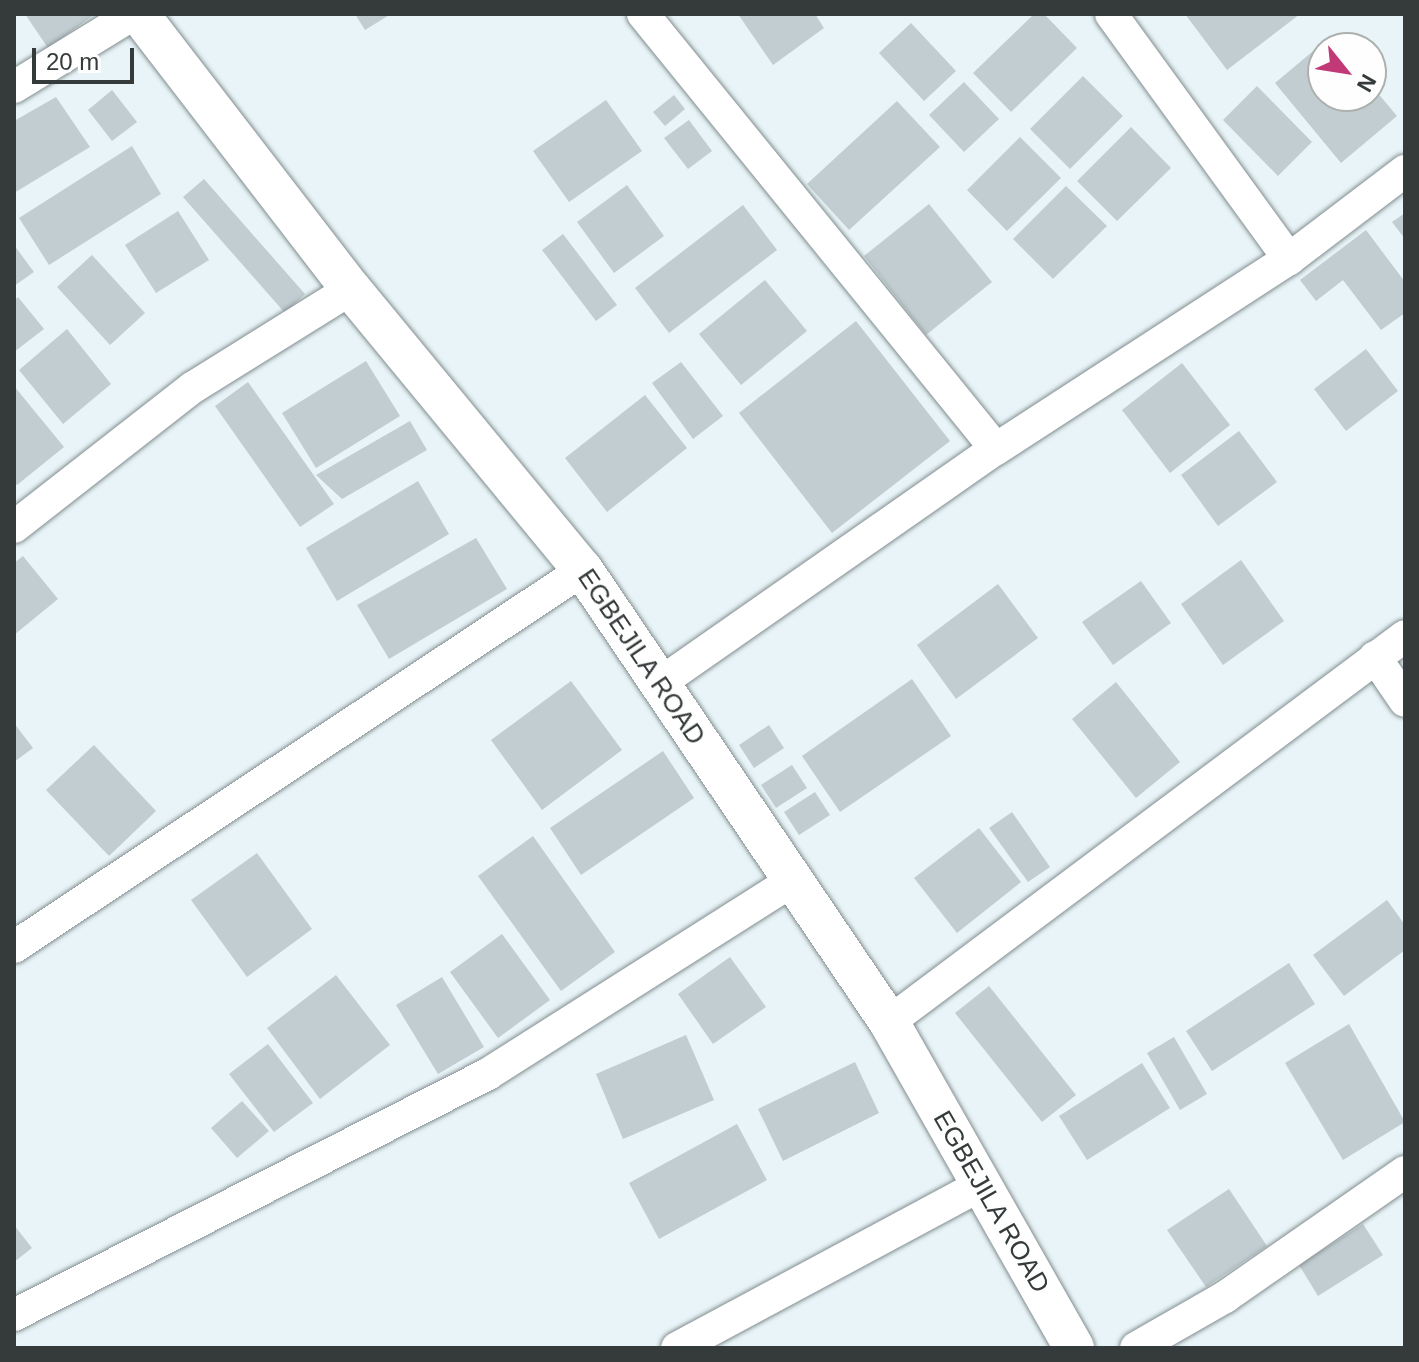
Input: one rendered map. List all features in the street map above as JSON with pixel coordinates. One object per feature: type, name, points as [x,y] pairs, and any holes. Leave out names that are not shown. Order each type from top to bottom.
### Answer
[{"type":"street","points":[[14,87],[136,14]]},
{"type":"street","name":"EGBEJILA ROAD","points":[[136,14],[351,289],[583,570],[790,882],[889,1022],[1074,1348]]},
{"type":"street","points":[[643,14],[996,449]]},
{"type":"street","points":[[1111,14],[1289,259]]},
{"type":"street","points":[[660,683],[996,449],[1289,259],[1405,171]]},
{"type":"street","points":[[14,527],[192,388],[351,289]]},
{"type":"street","points":[[14,947],[583,570]]},
{"type":"street","points":[[889,1022],[1405,636]]},
{"type":"street","points":[[1375,657],[1405,701]]},
{"type":"street","points":[[14,1315],[488,1074],[790,882]]},
{"type":"street","points":[[1136,1348],[1225,1297],[1405,1172]]},
{"type":"street","points":[[677,1348],[981,1185]]},
{"type":"building","points":[[25,14],[95,14],[48,48]]},
{"type":"building","points":[[355,14],[391,14],[365,30]]},
{"type":"building","points":[[738,14],[815,14],[824,28],[773,65]]},
{"type":"building","points":[[1034,14],[1044,14],[1077,48],[1011,112],[973,73]]},
{"type":"building","points":[[1185,14],[1300,14],[1227,70]]},
{"type":"building","points":[[911,23],[956,71],[924,101],[879,53]]},
{"type":"building","points":[[1307,56],[1307,112],[1387,112],[1387,104],[1397,116],[1341,163],[1275,83]]},
{"type":"building","points":[[1083,76],[1123,116],[1070,169],[1030,129]]},
{"type":"building","points":[[964,82],[999,119],[964,152],[929,115]]},
{"type":"building","points":[[1257,86],[1312,142],[1278,176],[1223,120]]},
{"type":"building","points":[[112,90],[137,122],[112,141],[88,110]]},
{"type":"building","points":[[674,95],[685,109],[665,126],[653,112]]},
{"type":"building","points":[[56,97],[90,147],[14,193],[14,121]]},
{"type":"building","points":[[606,100],[642,151],[569,202],[533,151]]},
{"type":"building","points":[[897,101],[940,147],[849,230],[807,184]]},
{"type":"building","points":[[689,120],[712,151],[688,169],[664,138]]},
{"type":"building","points":[[1131,127],[1171,168],[1117,221],[1077,181]]},
{"type":"building","points":[[1020,137],[1061,178],[1007,231],[967,190]]},
{"type":"building","points":[[132,146],[161,194],[49,265],[19,218]]},
{"type":"building","points":[[204,179],[305,294],[285,313],[183,197]]},
{"type":"building","points":[[627,185],[664,236],[614,273],[577,222]]},
{"type":"building","points":[[1066,186],[1107,226],[1053,279],[1013,239]]},
{"type":"building","points":[[929,204],[992,282],[926,335],[864,256]]},
{"type":"building","points":[[743,205],[777,250],[669,333],[635,288]]},
{"type":"building","points":[[178,211],[209,260],[156,293],[125,245]]},
{"type":"building","points":[[1405,213],[1405,239],[1392,222]]},
{"type":"building","points":[[1366,230],[1405,282],[1405,313],[1381,330],[1343,280],[1316,301],[1300,280]]},
{"type":"building","points":[[563,234],[617,305],[596,321],[542,250]]},
{"type":"building","points":[[14,245],[34,272],[14,286]]},
{"type":"building","points":[[92,255],[145,313],[110,345],[57,287]]},
{"type":"building","points":[[765,280],[807,331],[741,385],[699,334]]},
{"type":"building","points":[[18,297],[44,329],[14,352],[14,301]]},
{"type":"building","points":[[856,321],[950,441],[832,533],[739,413]]},
{"type":"building","points":[[67,329],[111,384],[63,424],[19,370]]},
{"type":"building","points":[[1366,349],[1398,391],[1346,431],[1314,389]]},
{"type":"building","points":[[366,361],[400,416],[316,468],[282,413]]},
{"type":"building","points":[[681,362],[723,416],[693,439],[652,383]]},
{"type":"building","points":[[1182,363],[1230,425],[1170,473],[1122,410]]},
{"type":"building","points":[[248,382],[334,504],[300,527],[215,406]]},
{"type":"building","points":[[14,386],[64,447],[17,485],[14,482]]},
{"type":"building","points":[[645,395],[687,448],[607,512],[565,458]]},
{"type":"building","points":[[410,421],[427,450],[342,499],[316,475]]},
{"type":"building","points":[[1239,431],[1277,482],[1218,526],[1181,475]]},
{"type":"building","points":[[418,481],[449,534],[337,601],[306,548]]},
{"type":"building","points":[[476,538],[507,589],[389,659],[357,605]]},
{"type":"building","points":[[23,556],[58,599],[14,635],[14,563]]},
{"type":"building","points":[[1241,560],[1284,621],[1223,665],[1181,604]]},
{"type":"building","points":[[1141,581],[1171,623],[1113,665],[1082,622]]},
{"type":"building","points":[[998,584],[1038,638],[956,699],[917,645]]},
{"type":"building","points":[[912,679],[951,736],[840,812],[802,756]]},
{"type":"building","points":[[571,681],[622,750],[542,810],[491,740]]},
{"type":"building","points":[[1116,682],[1180,762],[1136,798],[1072,719]]},
{"type":"building","points":[[14,723],[33,748],[14,762]]},
{"type":"building","points":[[769,725],[784,748],[754,768],[739,745]]},
{"type":"building","points":[[94,745],[156,811],[109,856],[46,790]]},
{"type":"building","points":[[663,751],[694,798],[581,875],[550,828]]},
{"type":"building","points":[[792,765],[807,788],[776,808],[761,785]]},
{"type":"building","points":[[815,792],[830,815],[799,835],[784,812]]},
{"type":"building","points":[[1012,812],[1050,867],[1028,882],[989,828]]},
{"type":"building","points":[[979,828],[1021,882],[957,933],[914,878]]},
{"type":"building","points":[[533,836],[615,952],[561,991],[478,876]]},
{"type":"building","points":[[257,853],[312,929],[247,977],[191,900]]},
{"type":"building","points":[[1387,900],[1405,925],[1405,950],[1344,996],[1313,955]]},
{"type":"building","points":[[502,934],[550,1000],[498,1038],[450,972]]},
{"type":"building","points":[[730,957],[766,1007],[713,1044],[678,994]]},
{"type":"building","points":[[1289,963],[1315,1004],[1212,1071],[1186,1031]]},
{"type":"building","points":[[336,975],[390,1045],[320,1099],[267,1028]]},
{"type":"building","points":[[442,977],[484,1047],[438,1074],[396,1005]]},
{"type":"building","points":[[989,986],[1076,1095],[1042,1122],[955,1013]]},
{"type":"building","points":[[1349,1024],[1405,1122],[1343,1160],[1285,1063]]},
{"type":"building","points":[[686,1035],[714,1100],[623,1139],[596,1074]]},
{"type":"building","points":[[1174,1037],[1207,1094],[1180,1110],[1147,1053]]},
{"type":"building","points":[[268,1044],[313,1103],[274,1132],[229,1074]]},
{"type":"building","points":[[855,1062],[879,1113],[783,1161],[758,1109]]},
{"type":"building","points":[[1142,1063],[1170,1108],[1087,1160],[1059,1116]]},
{"type":"building","points":[[242,1101],[269,1131],[237,1158],[211,1128]]},
{"type":"building","points":[[737,1124],[767,1180],[659,1239],[629,1183]]},
{"type":"building","points":[[1229,1189],[1267,1246],[1206,1287],[1167,1230]]},
{"type":"building","points":[[1363,1224],[1383,1255],[1318,1296],[1299,1265]]},
{"type":"building","points":[[14,1225],[32,1248],[14,1262]]}]
